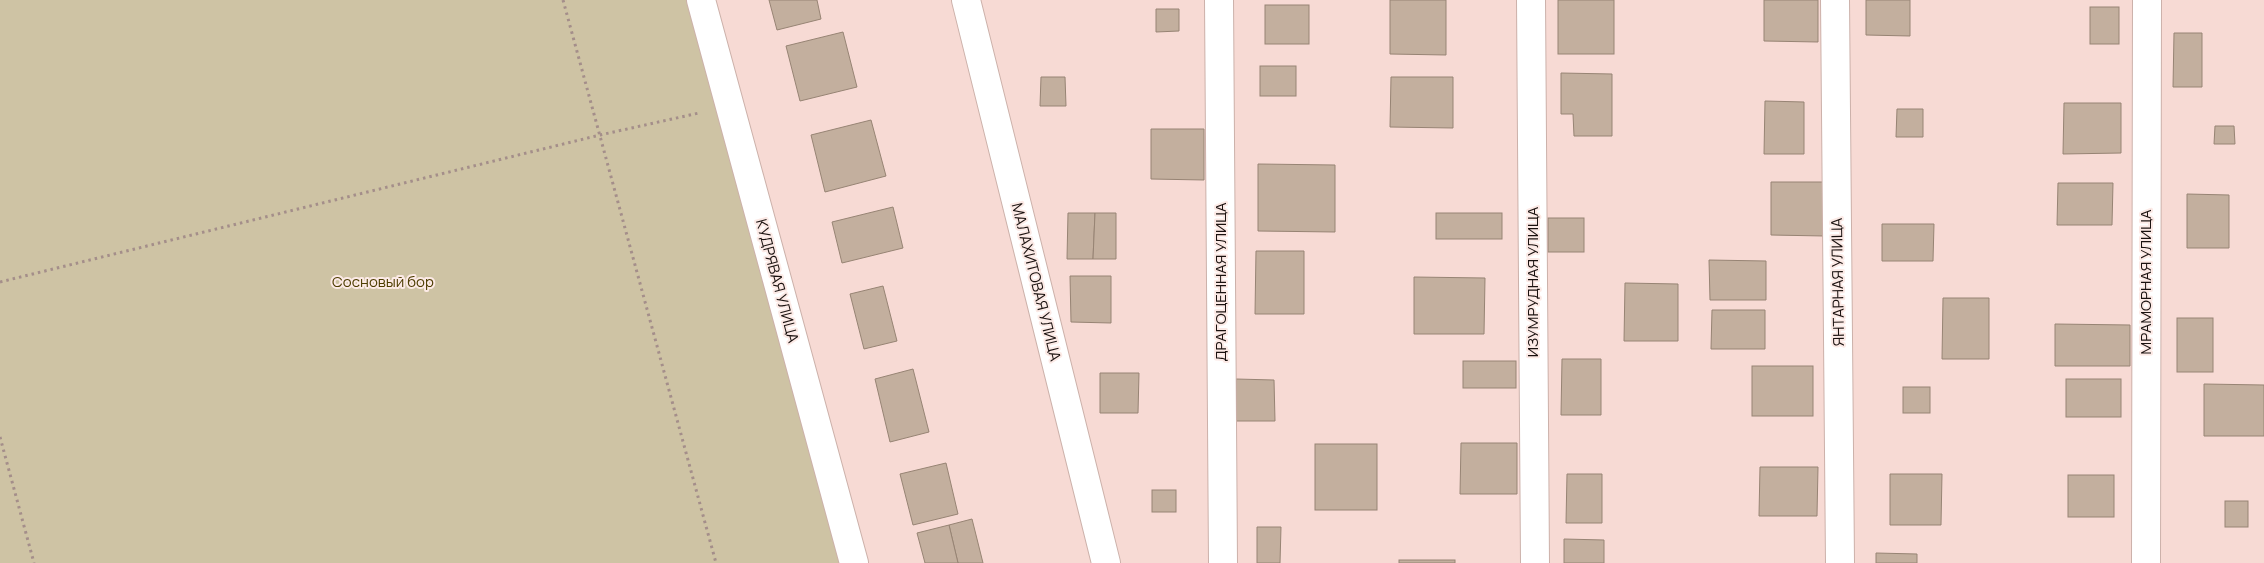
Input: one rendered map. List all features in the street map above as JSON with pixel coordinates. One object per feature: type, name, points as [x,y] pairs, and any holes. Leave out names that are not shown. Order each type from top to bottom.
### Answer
[{"type":"street","name":"КУДРЯВАЯ УЛИЦА","points":[[701,0],[854,563]]},
{"type":"street","name":"МАЛАХИТОВАЯ УЛИЦА","points":[[966,0],[1106,563]]},
{"type":"street","name":"ДРАГОЦЕННАЯ УЛИЦА","points":[[1220,0],[1223,563]]},
{"type":"street","name":"ИЗУМРУДНАЯ УЛИЦА","points":[[1530,0],[1535,563]]},
{"type":"street","name":"ЯНТАРНАЯ УЛИЦА","points":[[1835,0],[1840,563]]},
{"type":"street","name":"МРАМОРНАЯ УЛИЦА","points":[[2146,563],[2147,0]]},
{"type":"path","points":[[563,0],[716,563]]},
{"type":"path","points":[[0,282],[600,135],[730,107]]},
{"type":"path","points":[[0,437],[34,563]]},
{"type":"green space","name":"Сосновый бор","points":[[0,0],[689,0],[842,563],[0,563]]},
{"type":"building","points":[[769,0],[817,0],[821,19],[777,30]]},
{"type":"building","points":[[1390,0],[1446,0],[1446,55],[1390,54]]},
{"type":"building","points":[[1558,0],[1614,0],[1614,54],[1558,54]]},
{"type":"building","points":[[1764,0],[1818,0],[1818,42],[1764,41]]},
{"type":"building","points":[[1866,0],[1910,0],[1910,36],[1866,35]]},
{"type":"building","points":[[1265,5],[1309,5],[1309,44],[1265,44]]},
{"type":"building","points":[[2090,7],[2119,7],[2119,44],[2090,44]]},
{"type":"building","points":[[1156,9],[1179,9],[1179,31],[1156,32]]},
{"type":"building","points":[[843,32],[857,87],[800,101],[786,46]]},
{"type":"building","points":[[2174,33],[2202,33],[2202,87],[2173,87]]},
{"type":"building","points":[[1260,66],[1296,66],[1296,96],[1260,96]]},
{"type":"building","points":[[1561,73],[1612,74],[1612,136],[1574,136],[1573,114],[1561,114]]},
{"type":"building","points":[[1041,77],[1065,77],[1066,106],[1040,106]]},
{"type":"building","points":[[1391,77],[1453,77],[1453,128],[1390,127]]},
{"type":"building","points":[[1765,101],[1804,102],[1804,154],[1764,154]]},
{"type":"building","points":[[2064,103],[2121,103],[2121,153],[2063,154]]},
{"type":"building","points":[[1897,109],[1923,109],[1923,137],[1896,137]]},
{"type":"building","points":[[871,120],[886,176],[825,192],[811,135]]},
{"type":"building","points":[[2215,126],[2234,126],[2235,144],[2214,144]]},
{"type":"building","points":[[1151,129],[1204,129],[1204,180],[1151,179]]},
{"type":"building","points":[[1258,164],[1335,165],[1335,232],[1258,231]]},
{"type":"building","points":[[1771,182],[1824,182],[1824,236],[1771,235]]},
{"type":"building","points":[[2058,183],[2113,183],[2112,225],[2057,225]]},
{"type":"building","points":[[2187,194],[2229,195],[2229,248],[2187,248]]},
{"type":"building","points":[[893,207],[903,248],[842,263],[832,222]]},
{"type":"building","points":[[1068,213],[1095,213],[1093,259],[1067,259]]},
{"type":"building","points":[[1095,213],[1116,213],[1116,259],[1093,259]]},
{"type":"building","points":[[1436,213],[1502,213],[1502,239],[1436,239]]},
{"type":"building","points":[[1548,218],[1584,218],[1584,252],[1548,252]]},
{"type":"building","points":[[1882,224],[1934,224],[1933,261],[1882,261]]},
{"type":"building","points":[[1256,251],[1304,251],[1304,314],[1255,314]]},
{"type":"building","points":[[1709,260],[1766,261],[1766,300],[1710,300]]},
{"type":"building","points":[[1070,276],[1111,276],[1111,323],[1071,322]]},
{"type":"building","points":[[1414,277],[1485,278],[1484,334],[1414,334]]},
{"type":"building","points":[[1625,283],[1678,284],[1678,341],[1624,341]]},
{"type":"building","points":[[883,286],[897,341],[864,349],[850,294]]},
{"type":"building","points":[[1943,298],[1989,298],[1989,359],[1942,359]]},
{"type":"building","points":[[1712,310],[1765,310],[1765,349],[1711,349]]},
{"type":"building","points":[[2177,318],[2213,318],[2213,372],[2177,372]]},
{"type":"building","points":[[2055,324],[2130,325],[2130,366],[2055,366]]},
{"type":"building","points":[[1562,359],[1601,359],[1601,415],[1561,415]]},
{"type":"building","points":[[1463,361],[1516,361],[1516,388],[1463,388]]},
{"type":"building","points":[[1752,366],[1813,366],[1813,416],[1752,416]]},
{"type":"building","points":[[913,369],[929,432],[890,442],[875,379]]},
{"type":"building","points":[[1100,373],[1139,373],[1138,413],[1100,413]]},
{"type":"building","points":[[1236,379],[1274,380],[1275,421],[1236,421]]},
{"type":"building","points":[[2066,379],[2121,379],[2121,417],[2066,417]]},
{"type":"building","points":[[2204,384],[2264,385],[2264,436],[2204,436]]},
{"type":"building","points":[[1903,387],[1930,387],[1930,413],[1903,413]]},
{"type":"building","points":[[1461,443],[1517,443],[1517,494],[1460,494]]},
{"type":"building","points":[[1315,444],[1377,444],[1377,510],[1315,510]]},
{"type":"building","points":[[946,463],[958,514],[913,525],[900,474]]},
{"type":"building","points":[[1760,467],[1818,467],[1817,516],[1759,516]]},
{"type":"building","points":[[1567,474],[1602,474],[1602,523],[1566,523]]},
{"type":"building","points":[[1890,474],[1942,474],[1941,525],[1890,525]]},
{"type":"building","points":[[2068,475],[2114,475],[2114,517],[2068,517]]},
{"type":"building","points":[[1152,490],[1176,490],[1176,512],[1152,512]]},
{"type":"building","points":[[2225,501],[2248,501],[2248,527],[2225,527]]},
{"type":"building","points":[[972,519],[983,563],[958,563],[949,525]]},
{"type":"building","points":[[949,525],[958,563],[925,563],[917,533]]},
{"type":"building","points":[[1257,527],[1281,527],[1280,563],[1257,563]]},
{"type":"building","points":[[1564,539],[1604,540],[1604,563],[1564,563]]},
{"type":"building","points":[[1876,553],[1917,554],[1917,563],[1876,563]]},
{"type":"building","points":[[1399,560],[1455,560],[1455,563],[1399,563]]}]
